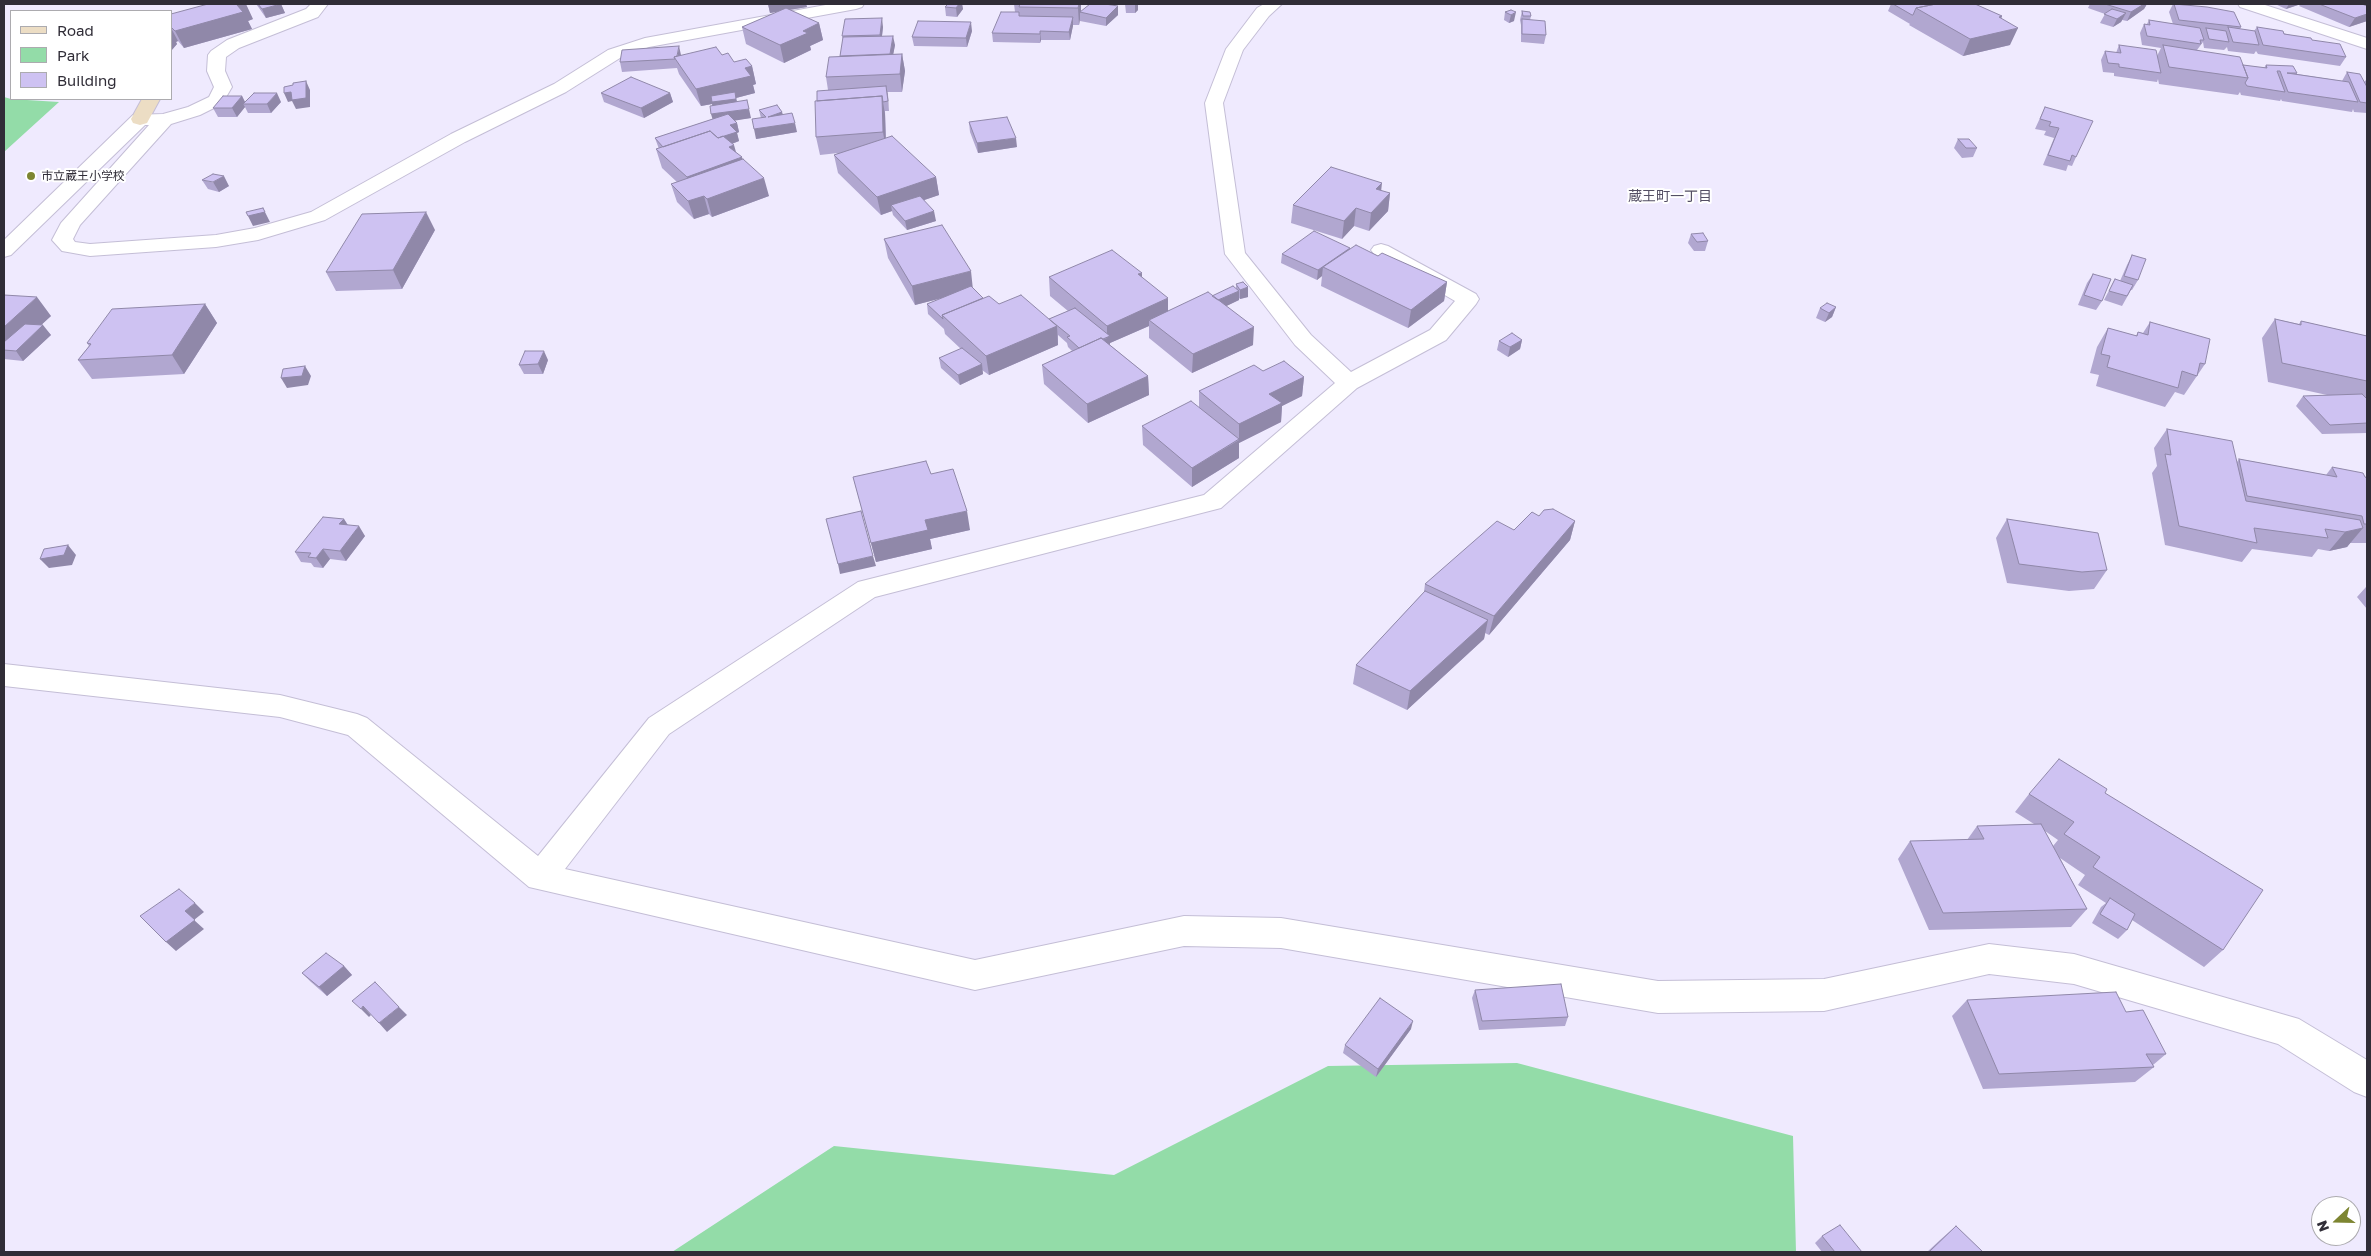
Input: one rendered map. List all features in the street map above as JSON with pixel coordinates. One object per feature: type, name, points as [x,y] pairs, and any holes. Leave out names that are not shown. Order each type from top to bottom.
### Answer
[{"type":"street","points":[[140,119],[164,120],[216,100],[223,87],[216,71],[217,55],[233,44],[312,13],[320,4]]},
{"type":"street","points":[[164,120],[71,223],[62,240],[69,247],[90,250],[216,241],[258,234],[318,216],[458,138],[560,88],[614,54],[645,43],[856,4]]},
{"type":"street","points":[[1274,4],[1263,12],[1235,49],[1214,103],[1235,254],[1303,340],[1349,383]]},
{"type":"street","points":[[2246,4],[2367,44]]},
{"type":"street","points":[[4,251],[140,119],[150,100]]},
{"type":"street","points":[[540,877],[659,726],[867,588],[1212,502],[1349,383],[1438,335],[1468,300],[1381,250]]},
{"type":"street","points":[[4,675],[280,706],[357,726],[540,877],[975,975],[1184,930],[1281,933],[1658,997],[1824,995],[1989,959],[2074,969],[2287,1030],[2367,1080]]},
{"type":"green space","points":[[4,97],[10,100],[59,102],[4,152]]},
{"type":"green space","points":[[1517,1063],[1793,1136],[1796,1252],[672,1252],[834,1146],[1114,1175],[1328,1066]]},
{"type":"building","points":[[208,4],[240,4],[237,5],[243,12],[175,31],[172,28],[172,14]]},
{"type":"building","points":[[258,4],[281,4],[262,9]]},
{"type":"building","points":[[948,4],[959,4],[956,8],[945,7]]},
{"type":"building","points":[[1020,4],[1079,4],[1078,8],[1019,7]]},
{"type":"building","points":[[1090,4],[1118,6],[1106,18],[1080,12]]},
{"type":"building","points":[[1893,4],[1936,4],[1916,8],[1912,15]]},
{"type":"building","points":[[1936,4],[1975,4],[2002,16],[1999,17],[2018,28],[1970,39],[1916,8]]},
{"type":"building","points":[[2105,4],[2144,4],[2131,12]]},
{"type":"building","points":[[2174,4],[2234,12],[2241,27],[2179,20]]},
{"type":"building","points":[[2319,4],[2362,4],[2367,6],[2367,14],[2355,18]]},
{"type":"building","points":[[786,8],[819,23],[803,31],[808,33],[780,45],[742,27]]},
{"type":"building","points":[[2112,9],[2126,13],[2117,19],[2104,14]]},
{"type":"building","points":[[1511,10],[1516,12],[1511,15],[1505,12]]},
{"type":"building","points":[[1522,11],[1530,12],[1531,16],[1523,16]]},
{"type":"building","points":[[1001,12],[1019,12],[1019,16],[1073,17],[1069,32],[1040,31],[1040,34],[992,33]]},
{"type":"building","points":[[882,18],[880,35],[842,36],[845,19]]},
{"type":"building","points":[[1522,19],[1545,21],[1546,35],[1522,34]]},
{"type":"building","points":[[2149,20],[2200,28],[2204,40],[2200,40],[2201,44],[2147,36],[2144,24],[2150,25]]},
{"type":"building","points":[[918,21],[971,22],[966,38],[912,37]]},
{"type":"building","points":[[2228,27],[2255,31],[2259,45],[2233,42]]},
{"type":"building","points":[[2257,27],[2283,31],[2284,34],[2311,38],[2312,40],[2340,44],[2346,57],[2263,45]]},
{"type":"building","points":[[2206,28],[2226,31],[2229,42],[2209,39]]},
{"type":"building","points":[[893,36],[890,54],[840,56],[843,37]]},
{"type":"building","points":[[2119,45],[2156,50],[2161,73],[2119,67],[2119,64],[2108,63],[2105,51],[2121,53]]},
{"type":"building","points":[[2163,45],[2240,57],[2248,78],[2169,67]]},
{"type":"building","points":[[679,46],[677,56],[674,57],[675,59],[620,62],[622,50]]},
{"type":"building","points":[[716,47],[722,55],[728,53],[734,62],[746,59],[752,66],[745,68],[751,76],[696,89],[674,57]]},
{"type":"building","points":[[902,54],[900,74],[826,77],[829,57]]},
{"type":"building","points":[[2243,65],[2267,68],[2266,65],[2293,66],[2297,73],[2287,73],[2349,82],[2358,102],[2288,92],[2280,71],[2277,71],[2285,92],[2247,86],[2245,83],[2248,78]]},
{"type":"building","points":[[2347,72],[2360,74],[2367,87],[2367,103],[2360,102]]},
{"type":"building","points":[[631,77],[670,93],[641,108],[601,93]]},
{"type":"building","points":[[306,81],[306,98],[292,100],[291,92],[284,93],[284,87]]},
{"type":"building","points":[[886,86],[888,101],[883,102],[882,96],[817,101],[817,91]]},
{"type":"building","points":[[735,92],[736,99],[712,102],[711,96]]},
{"type":"building","points":[[254,93],[277,93],[267,104],[243,104]]},
{"type":"building","points":[[223,96],[242,96],[232,108],[213,108]]},
{"type":"building","points":[[882,96],[883,132],[816,137],[815,101]]},
{"type":"building","points":[[747,100],[749,109],[711,114],[710,106]]},
{"type":"building","points":[[777,105],[782,112],[768,117],[792,113],[795,123],[754,129],[752,119],[766,117],[759,110]]},
{"type":"building","points":[[2045,107],[2093,121],[2076,157],[2072,155],[2070,161],[2048,155],[2059,128],[2049,126],[2051,122],[2040,119]]},
{"type":"building","points":[[728,114],[737,123],[730,125],[737,132],[718,138],[710,131],[663,147],[655,138]]},
{"type":"building","points":[[1007,117],[1016,138],[977,143],[969,122]]},
{"type":"building","points":[[710,131],[718,138],[723,136],[734,145],[729,147],[742,157],[687,177],[656,149]]},
{"type":"building","points":[[892,136],[936,177],[877,197],[834,155]]},
{"type":"building","points":[[1958,139],[1969,139],[1977,148],[1966,148]]},
{"type":"building","points":[[743,159],[764,178],[707,199],[704,196],[688,201],[671,184]]},
{"type":"building","points":[[1331,167],[1382,183],[1376,189],[1390,193],[1371,213],[1356,208],[1344,221],[1293,205]]},
{"type":"building","points":[[213,174],[224,176],[213,182],[202,180]]},
{"type":"building","points":[[920,196],[934,211],[905,221],[891,205]]},
{"type":"building","points":[[263,208],[265,212],[248,216],[246,212]]},
{"type":"building","points":[[426,212],[393,270],[326,272],[362,214]]},
{"type":"building","points":[[942,225],[971,271],[912,286],[884,239]]},
{"type":"building","points":[[1314,231],[1350,248],[1318,270],[1282,254]]},
{"type":"building","points":[[1703,233],[1708,241],[1697,242],[1691,234]]},
{"type":"building","points":[[1356,245],[1378,256],[1382,253],[1447,282],[1411,310],[1323,267]]},
{"type":"building","points":[[1112,250],[1142,273],[1138,274],[1168,298],[1107,326],[1049,277]]},
{"type":"building","points":[[2132,255],[2146,259],[2138,280],[2124,276]]},
{"type":"building","points":[[2093,274],[2111,279],[2102,301],[2084,295]]},
{"type":"building","points":[[2115,279],[2133,285],[2127,296],[2109,291]]},
{"type":"building","points":[[1243,282],[1248,287],[1240,290],[1236,284]]},
{"type":"building","points":[[971,286],[983,298],[942,315],[943,319],[927,304]]},
{"type":"building","points":[[1233,286],[1239,291],[1218,300],[1212,296]]},
{"type":"building","points":[[1208,292],[1254,327],[1193,354],[1149,320]]},
{"type":"building","points":[[4,295],[37,297],[4,327]]},
{"type":"building","points":[[1021,295],[1057,326],[986,356],[942,315],[989,296],[999,304]]},
{"type":"building","points":[[1827,303],[1836,307],[1829,313],[1820,308]]},
{"type":"building","points":[[205,304],[172,355],[78,360],[91,344],[87,343],[112,309]]},
{"type":"building","points":[[1075,308],[1110,336],[1079,348],[1067,337],[1070,336],[1049,319]]},
{"type":"building","points":[[2275,319],[2301,325],[2301,321],[2367,336],[2367,381],[2282,363]]},
{"type":"building","points":[[2150,322],[2210,339],[2205,364],[2200,363],[2197,376],[2182,371],[2178,388],[2107,367],[2110,356],[2101,354],[2108,328],[2137,336],[2138,332],[2148,335]]},
{"type":"building","points":[[25,324],[43,325],[16,351],[4,350],[4,342]]},
{"type":"building","points":[[1512,333],[1522,340],[1510,347],[1499,341]]},
{"type":"building","points":[[1101,338],[1148,376],[1087,404],[1042,365]]},
{"type":"building","points":[[962,348],[982,364],[958,375],[939,358]]},
{"type":"building","points":[[525,351],[544,351],[538,364],[519,365]]},
{"type":"building","points":[[1284,361],[1304,377],[1269,394],[1282,403],[1239,424],[1199,391],[1254,365],[1263,371]]},
{"type":"building","points":[[305,366],[302,376],[281,378],[283,369]]},
{"type":"building","points":[[2362,394],[2367,399],[2367,423],[2330,425],[2303,396]]},
{"type":"building","points":[[1191,401],[1239,439],[1192,468],[1142,426]]},
{"type":"building","points":[[2167,429],[2232,441],[2246,501],[2360,520],[2363,528],[2345,532],[2325,529],[2328,538],[2254,528],[2257,543],[2179,526],[2165,454],[2171,455]]},
{"type":"building","points":[[2239,459],[2337,477],[2332,467],[2363,473],[2367,478],[2367,524],[2364,524],[2362,516],[2247,496]]},
{"type":"building","points":[[926,461],[931,474],[953,469],[967,511],[925,520],[928,530],[871,543],[853,477]]},
{"type":"building","points":[[1553,509],[1575,521],[1494,616],[1425,584],[1497,521],[1514,530],[1532,512],[1539,516],[1544,510]]},
{"type":"building","points":[[861,511],[873,556],[838,564],[826,519]]},
{"type":"building","points":[[323,517],[344,519],[339,524],[359,526],[340,551],[323,549],[316,558],[308,557],[311,553],[295,552]]},
{"type":"building","points":[[2007,519],[2098,533],[2107,570],[2082,572],[2019,564]]},
{"type":"building","points":[[68,545],[64,555],[40,559],[44,549]]},
{"type":"building","points":[[1425,591],[1488,620],[1410,691],[1356,665]]},
{"type":"building","points":[[2059,759],[2107,789],[2105,793],[2263,890],[2223,950],[2093,867],[2100,857],[2064,834],[2074,822],[2029,794]]},
{"type":"building","points":[[2041,824],[2087,909],[1943,913],[1910,841],[1984,839],[1977,826]]},
{"type":"building","points":[[179,889],[195,903],[185,911],[195,920],[166,942],[140,916]]},
{"type":"building","points":[[2110,898],[2135,914],[2127,930],[2100,914]]},
{"type":"building","points":[[326,953],[344,966],[319,987],[302,973]]},
{"type":"building","points":[[375,982],[399,1007],[379,1023],[363,1006],[361,1009],[352,1001]]},
{"type":"building","points":[[1561,984],[1568,1017],[1482,1021],[1475,990]]},
{"type":"building","points":[[2116,992],[2126,1012],[2143,1010],[2166,1054],[2146,1054],[2154,1067],[1999,1074],[1967,1000]]},
{"type":"building","points":[[1380,998],[1413,1021],[1378,1069],[1345,1045]]},
{"type":"building","points":[[1840,1225],[1862,1252],[1835,1252],[1822,1236]]},
{"type":"building","points":[[1956,1226],[1983,1252],[1929,1252]]},
{"type":"place","name":"市立蔵王小学校","points":[[31,176]]},
{"type":"district","name":"蔵王町一丁目","points":[[1670,197]]}]
